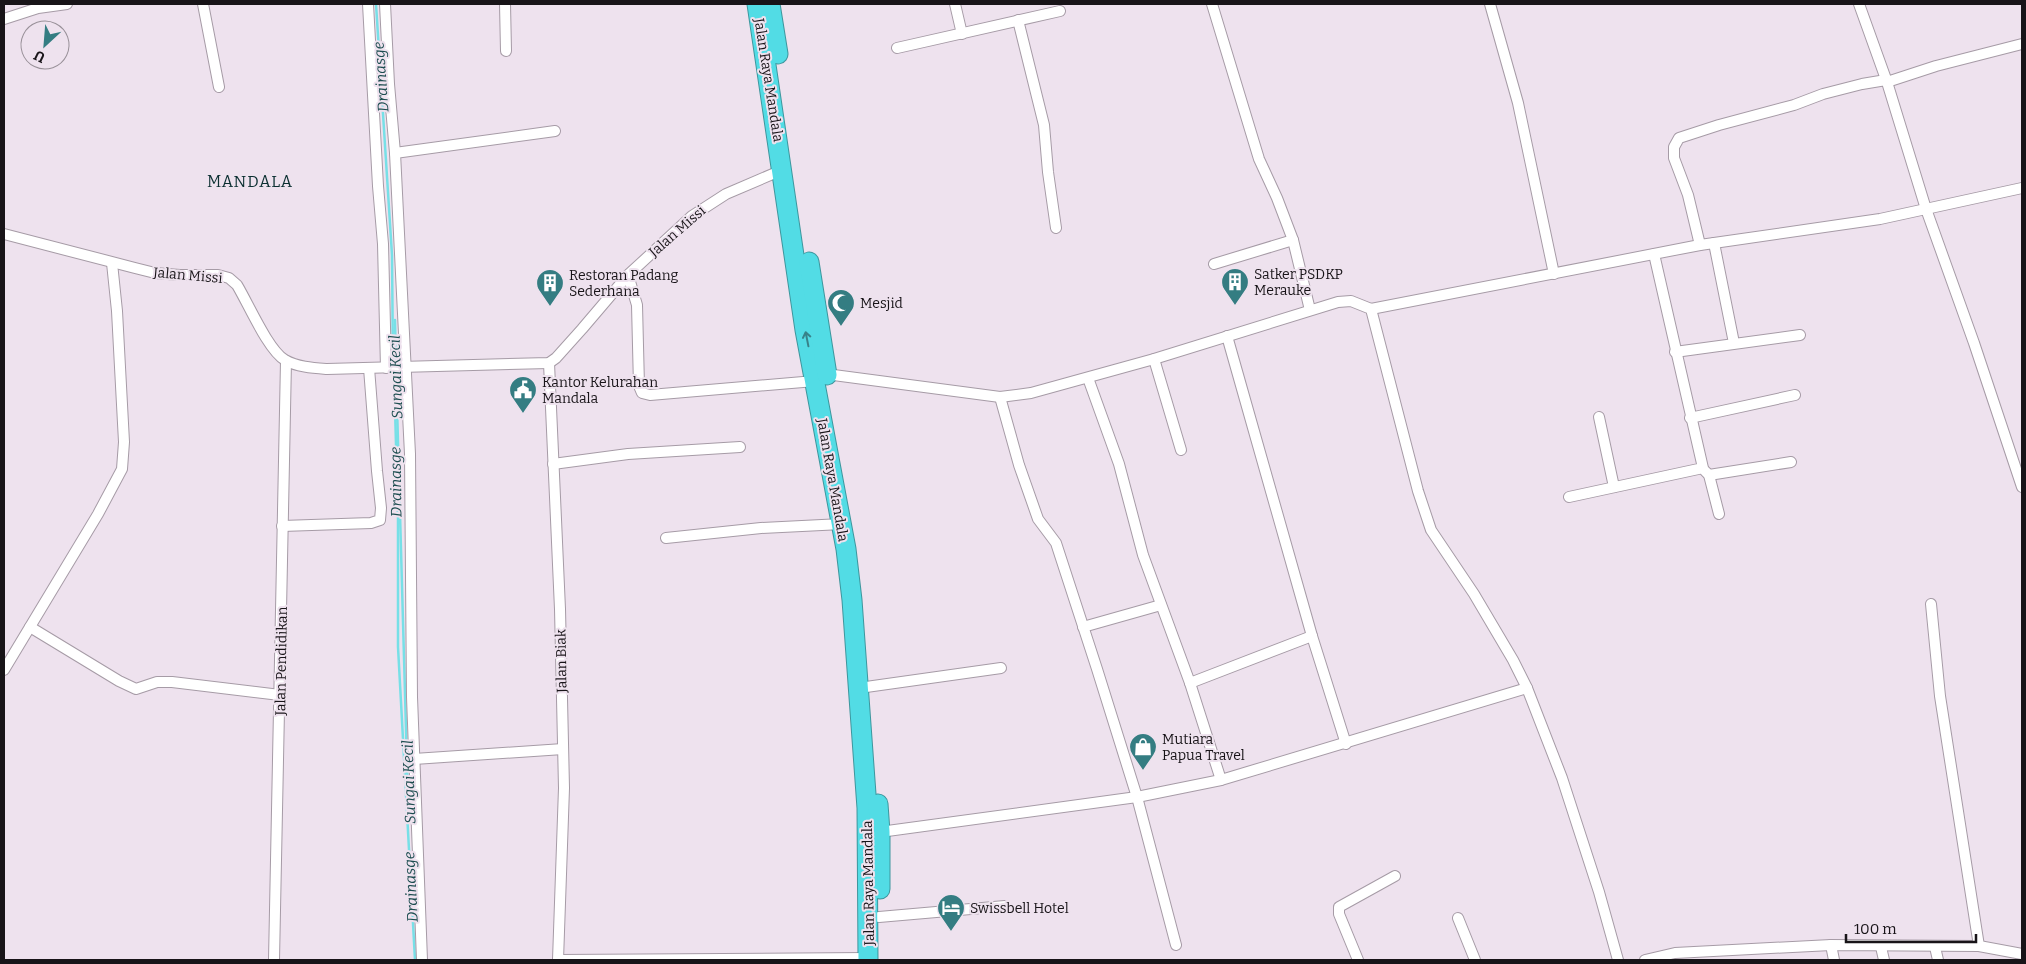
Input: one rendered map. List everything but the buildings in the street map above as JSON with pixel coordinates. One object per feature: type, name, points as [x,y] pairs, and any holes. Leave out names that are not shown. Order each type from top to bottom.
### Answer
[{"type":"highway","name":"Jalan Raya Mandala","points":[[757,4],[805,330],[821,378],[857,543],[865,687],[872,960]]},
{"type":"highway","name":"Jalan Raya Mandala","points":[[770,4],[865,687],[880,832],[879,917],[872,960]]},
{"type":"street","points":[[4,19],[38,8],[67,4]]},
{"type":"street","points":[[203,4],[219,87]]},
{"type":"street","points":[[368,4],[382,244],[397,368],[410,454],[414,759],[422,960]]},
{"type":"street","points":[[385,4],[395,153],[397,368]]},
{"type":"street","points":[[506,4],[506,52]]},
{"type":"street","points":[[955,4],[962,34]]},
{"type":"street","points":[[1212,4],[1259,160],[1278,198],[1293,240],[1310,310]]},
{"type":"street","points":[[1490,4],[1518,103],[1554,274]]},
{"type":"street","points":[[1859,4],[1892,80],[1926,209],[2022,487]]},
{"type":"street","points":[[897,48],[1060,11]]},
{"type":"street","points":[[1018,20],[1044,125],[1056,228]]},
{"type":"street","points":[[1700,246],[1688,195],[1674,158],[1674,147],[1680,138],[1794,105],[1823,94],[1862,84],[1892,80],[1936,66],[2022,44]]},
{"type":"street","points":[[395,153],[554,131]]},
{"type":"street","name":"Jalan Missi","points":[[550,363],[628,275],[673,232],[702,208],[726,194],[782,170]]},
{"type":"street","points":[[628,275],[636,305],[639,386],[642,393],[650,395],[821,378],[1000,397],[1031,393],[1088,378],[1345,301],[1362,304],[1371,309],[1714,243],[1880,219],[2022,188]]},
{"type":"street","name":"Jalan Missi","points":[[4,234],[155,273],[218,275],[228,278],[241,291],[275,352],[286,361]]},
{"type":"street","points":[[1214,264],[1293,240]]},
{"type":"street","points":[[1714,243],[1734,343]]},
{"type":"street","points":[[1654,254],[1690,418],[1719,514]]},
{"type":"street","points":[[4,670],[98,514],[122,469],[124,442],[117,311],[112,263]]},
{"type":"street","points":[[1371,309],[1400,425],[1431,530],[1474,594],[1513,660],[1527,688],[1562,778],[1599,892],[1618,960]]},
{"type":"street","points":[[1675,352],[1800,335]]},
{"type":"street","points":[[1227,336],[1312,636],[1346,744]]},
{"type":"street","points":[[1154,359],[1181,450]]},
{"type":"street","points":[[286,361],[319,368],[397,368],[550,363]]},
{"type":"street","name":"Jalan Pendidikan","points":[[274,960],[286,361]]},
{"type":"street","name":"Jalan Biak","points":[[550,363],[552,464],[560,609],[564,788],[558,960]]},
{"type":"street","points":[[282,526],[371,523],[380,520],[381,508],[369,368]]},
{"type":"street","points":[[1088,378],[1119,464],[1143,555],[1190,683],[1221,780]]},
{"type":"street","points":[[1690,418],[1795,395]]},
{"type":"street","points":[[1000,397],[1019,465],[1038,519],[1056,543],[1083,626],[1137,797],[1176,945]]},
{"type":"street","points":[[1599,417],[1614,487]]},
{"type":"street","points":[[552,464],[628,454],[740,447]]},
{"type":"street","points":[[1569,497],[1614,487],[1706,472],[1791,462]]},
{"type":"street","points":[[666,538],[760,528],[842,524]]},
{"type":"street","points":[[1931,604],[1944,724],[1979,946]]},
{"type":"street","points":[[1083,626],[1161,605]]},
{"type":"street","points":[[30,628],[119,681],[136,689],[157,682],[172,682],[280,695]]},
{"type":"street","points":[[1190,683],[1312,636]]},
{"type":"street","points":[[865,687],[1001,668]]},
{"type":"street","points":[[880,832],[1137,797],[1221,780],[1346,744],[1527,688]]},
{"type":"street","points":[[414,759],[563,749]]},
{"type":"street","points":[[1358,960],[1339,914],[1339,907],[1395,876]]},
{"type":"street","points":[[879,917],[1005,906]]},
{"type":"street","points":[[1458,918],[1475,960]]},
{"type":"street","points":[[1645,960],[1675,953],[1831,945],[1881,947],[1979,946],[2022,954]]},
{"type":"street","points":[[1831,945],[1834,960]]},
{"type":"street","points":[[1881,947],[1884,960]]},
{"type":"street","points":[[1935,947],[1938,960]]},
{"type":"street","points":[[558,960],[872,960]]},
{"type":"waterway","name":"Sungai Kecil","points":[[376,4],[392,255],[393,364]]},
{"type":"waterway","name":"Sungai Kecil","points":[[395,320],[396,364]]},
{"type":"waterway","name":"Drainasge","points":[[394,370],[398,519],[398,647],[415,960]]},
{"type":"waterway","name":"Sungai Kecil","points":[[396,370],[408,801]]},
{"type":"place","name":"Satker PSDKP Merauke","points":[[1235,306]]},
{"type":"place","name":"Restoran Padang Sederhana","points":[[550,307]]},
{"type":"place","name":"Mesjid","points":[[841,327]]},
{"type":"place","name":"Kantor Kelurahan Mandala","points":[[523,414]]},
{"type":"place","name":"Mutiara Papua Travel","points":[[1143,771]]},
{"type":"place","name":"Swissbell Hotel","points":[[951,932]]},
{"type":"district","name":"MANDALA","points":[[250,181]]}]
